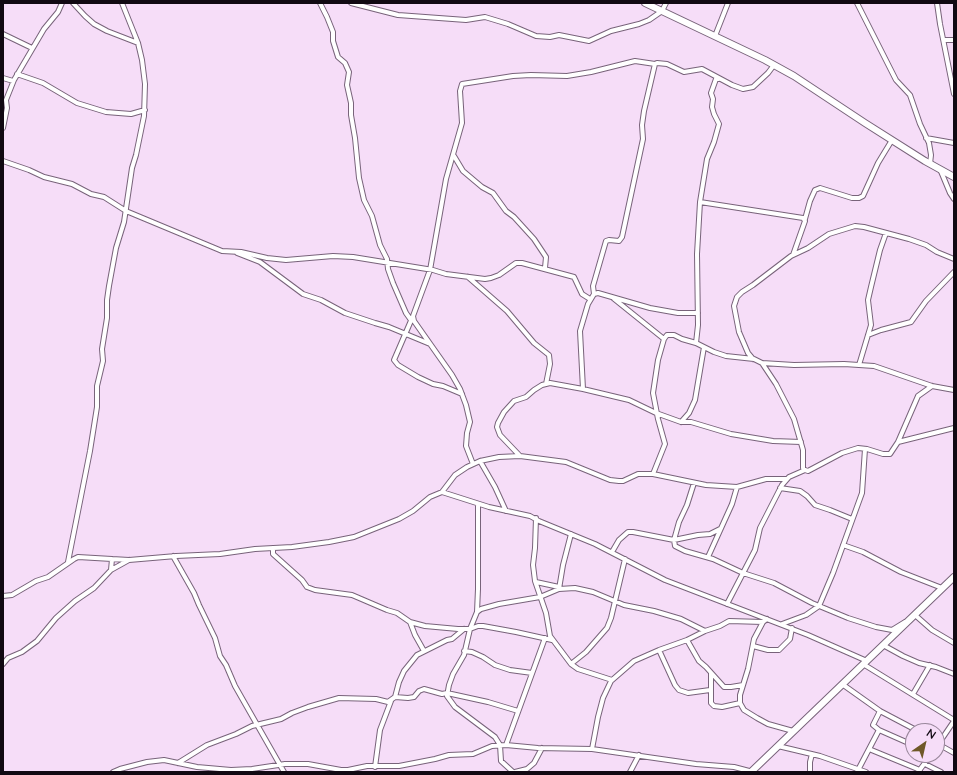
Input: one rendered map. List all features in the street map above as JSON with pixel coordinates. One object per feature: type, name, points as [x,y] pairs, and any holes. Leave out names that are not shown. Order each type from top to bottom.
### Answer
[{"type":"street","points":[[3,128],[7,108],[5,101],[13,81],[32,48],[44,29],[58,12],[62,3]]},
{"type":"street","points":[[73,3],[94,24],[138,44]]},
{"type":"street","points":[[68,563],[97,407],[97,386],[103,361],[102,349],[107,318],[109,286],[114,258],[123,228],[132,168],[142,130],[145,110],[145,84],[142,60],[138,44],[122,3]]},
{"type":"street","points":[[320,3],[327,17],[338,57],[345,63],[349,72],[348,90],[351,103],[351,115],[362,195],[372,216],[393,283],[406,313],[412,318],[452,375],[462,394],[470,422],[466,446],[473,464]]},
{"type":"street","points":[[351,3],[398,15],[466,20],[486,17],[508,24],[536,36],[550,37],[559,34],[589,41],[611,31],[644,22],[662,11],[666,3]]},
{"type":"street","points":[[645,3],[794,76],[930,164],[954,177]]},
{"type":"street","points":[[715,36],[728,3]]},
{"type":"street","points":[[857,3],[896,80],[910,95],[931,155],[930,164]]},
{"type":"street","points":[[937,3],[954,94]]},
{"type":"street","points":[[3,34],[32,48]]},
{"type":"street","points":[[944,40],[954,40]]},
{"type":"street","points":[[462,394],[426,381],[398,365],[394,360],[430,270],[446,179],[454,156],[462,123],[461,85],[465,83],[531,75],[567,76],[592,72],[635,61],[667,64],[684,72],[702,69],[739,88],[749,88],[768,73],[774,65]]},
{"type":"street","points":[[583,389],[580,331],[590,300],[594,294],[594,286],[606,241],[619,241],[622,237],[643,139],[642,125],[644,111],[655,64]]},
{"type":"street","points":[[17,74],[43,84],[77,103],[106,112],[131,114],[145,110]]},
{"type":"street","points":[[3,78],[13,81]]},
{"type":"street","points":[[696,343],[698,313],[696,274],[700,202],[706,159],[714,142],[718,128],[712,107],[713,99],[711,93],[716,79],[719,79]]},
{"type":"street","points":[[926,138],[954,143]]},
{"type":"street","points":[[793,255],[810,201],[815,190],[820,188],[852,198],[859,198],[862,196],[878,163],[892,140]]},
{"type":"street","points":[[454,156],[463,171],[482,187],[494,193],[506,211],[514,217],[534,238],[546,257],[546,268]]},
{"type":"street","points":[[3,161],[44,177],[72,184],[91,194],[104,197],[126,211],[222,251],[286,260],[333,256],[352,257],[387,262],[446,274],[491,278],[499,275],[516,263],[522,263],[546,268],[574,277],[582,294],[590,300]]},
{"type":"street","points":[[940,169],[954,199]]},
{"type":"street","points":[[700,202],[803,218],[805,220]]},
{"type":"street","points":[[953,389],[932,386],[874,366],[762,363],[754,359],[748,353],[739,332],[734,306],[737,297],[742,292],[793,255],[808,248],[829,234],[855,226],[909,239],[954,259]]},
{"type":"street","points":[[859,365],[871,325],[868,300],[880,250],[886,233]]},
{"type":"street","points":[[235,252],[260,262],[304,294],[321,300],[345,312],[406,333],[430,344]]},
{"type":"street","points":[[868,335],[911,322],[926,301],[954,272]]},
{"type":"street","points":[[468,276],[507,311],[534,343],[549,355],[550,364],[546,384]]},
{"type":"street","points":[[594,294],[598,293],[611,296],[650,308],[678,313],[698,313]]},
{"type":"street","points":[[611,296],[664,339]]},
{"type":"street","points":[[653,474],[665,444],[656,413],[653,393],[658,360],[664,339],[667,335],[674,335],[726,356],[754,359]]},
{"type":"street","points":[[681,422],[689,413],[695,400],[704,347]]},
{"type":"street","points":[[762,363],[789,407],[794,418],[801,442],[805,470]]},
{"type":"street","points":[[520,456],[500,435],[497,427],[498,423],[504,412],[514,401],[526,397],[534,390],[550,383],[629,400],[656,413],[681,422],[691,422],[717,431],[773,441],[801,442]]},
{"type":"street","points":[[727,604],[755,550],[760,528],[780,488],[788,477],[805,470],[808,471],[842,454],[858,448],[883,454],[890,454],[898,442],[918,396],[932,386]]},
{"type":"street","points":[[898,442],[954,428]]},
{"type":"street","points":[[781,624],[806,615],[819,606],[833,573],[862,493],[865,449]]},
{"type":"street","points":[[3,596],[12,595],[36,581],[48,577],[78,557],[129,560],[220,554],[245,550],[329,542],[354,537],[399,519],[413,511],[430,497],[442,492],[455,475],[473,464],[499,457],[520,456],[566,462],[614,481],[623,481],[638,474],[653,474],[706,485],[737,487],[766,479],[787,479]]},
{"type":"street","points":[[480,461],[495,487],[506,511]]},
{"type":"street","points":[[694,483],[687,505],[679,522],[674,540],[675,546],[685,551],[708,557],[774,584],[819,606],[848,618],[892,630],[915,615]]},
{"type":"street","points":[[708,557],[732,504],[737,487]]},
{"type":"street","points":[[780,488],[800,491],[807,496],[815,506],[852,519]]},
{"type":"street","points":[[442,492],[478,504],[536,518],[612,552],[665,580],[834,645],[865,662],[954,720],[945,733]]},
{"type":"street","points":[[478,504],[477,612],[470,629],[464,651],[453,674],[447,696],[449,701],[455,707],[495,736],[500,746],[501,760],[514,772],[526,769],[534,763],[542,748]]},
{"type":"street","points":[[536,518],[534,565],[536,582],[546,613],[550,636],[571,664],[578,669],[612,680]]},
{"type":"street","points":[[612,552],[619,540],[628,532],[674,540],[698,534],[710,534],[720,529]]},
{"type":"street","points":[[559,588],[571,534]]},
{"type":"street","points":[[843,545],[863,552],[901,572],[942,588]]},
{"type":"street","points":[[273,548],[273,554],[302,580],[307,587],[315,590],[352,595],[397,613],[410,622],[425,626],[464,629],[483,626],[552,640]]},
{"type":"street","points":[[173,556],[194,593],[235,686],[284,772]]},
{"type":"street","points":[[110,570],[112,559]]},
{"type":"street","points":[[571,664],[586,652],[607,628],[611,618],[624,559]]},
{"type":"street","points":[[3,664],[8,658],[22,652],[37,641],[56,618],[75,600],[94,588],[110,570],[129,560]]},
{"type":"street","points":[[113,772],[158,760],[197,767],[241,770],[280,765],[308,764],[341,770],[367,766],[399,766],[449,755],[472,754],[492,746],[506,745],[542,748],[592,749],[696,764],[734,767],[752,772],[954,577]]},
{"type":"street","points":[[536,582],[559,588],[575,588],[593,592],[624,605],[654,611],[681,619],[705,631]]},
{"type":"street","points":[[477,612],[481,609],[499,604],[540,596],[559,588]]},
{"type":"street","points":[[915,615],[932,630],[954,643]]},
{"type":"street","points":[[767,619],[763,622],[754,639],[748,669],[740,695],[740,703],[744,710],[762,721],[793,731]]},
{"type":"street","points":[[410,622],[424,651]]},
{"type":"street","points":[[592,749],[603,698],[612,680],[634,661],[729,622],[763,622]]},
{"type":"street","points":[[752,646],[768,650],[780,650],[790,639],[792,628]]},
{"type":"street","points":[[375,767],[380,730],[391,701],[395,697],[404,671],[417,655],[452,639],[464,629]]},
{"type":"street","points":[[506,745],[545,638]]},
{"type":"street","points":[[687,640],[699,661],[724,686],[731,687],[743,685]]},
{"type":"street","points":[[884,645],[902,656],[954,674]]},
{"type":"street","points":[[658,650],[675,685],[679,690],[688,693],[710,690]]},
{"type":"street","points":[[464,651],[472,652],[495,665],[510,670],[532,673]]},
{"type":"street","points":[[913,694],[930,665]]},
{"type":"street","points":[[711,672],[711,703],[714,706],[722,707],[740,703]]},
{"type":"street","points":[[842,684],[880,711],[905,724]]},
{"type":"street","points":[[395,697],[414,697],[419,690],[424,689],[442,694],[447,693],[488,702],[518,711]]},
{"type":"street","points":[[178,763],[207,745],[257,724],[281,719],[308,707],[339,698],[391,701]]},
{"type":"street","points":[[880,711],[873,725],[879,730],[905,741]]},
{"type":"street","points":[[858,771],[879,730]]},
{"type":"street","points":[[778,746],[833,760],[858,771],[866,772]]},
{"type":"street","points":[[945,747],[954,753]]},
{"type":"street","points":[[869,749],[919,771],[925,764],[941,772]]},
{"type":"street","points":[[810,772],[812,754]]},
{"type":"street","points":[[630,772],[639,755]]}]
